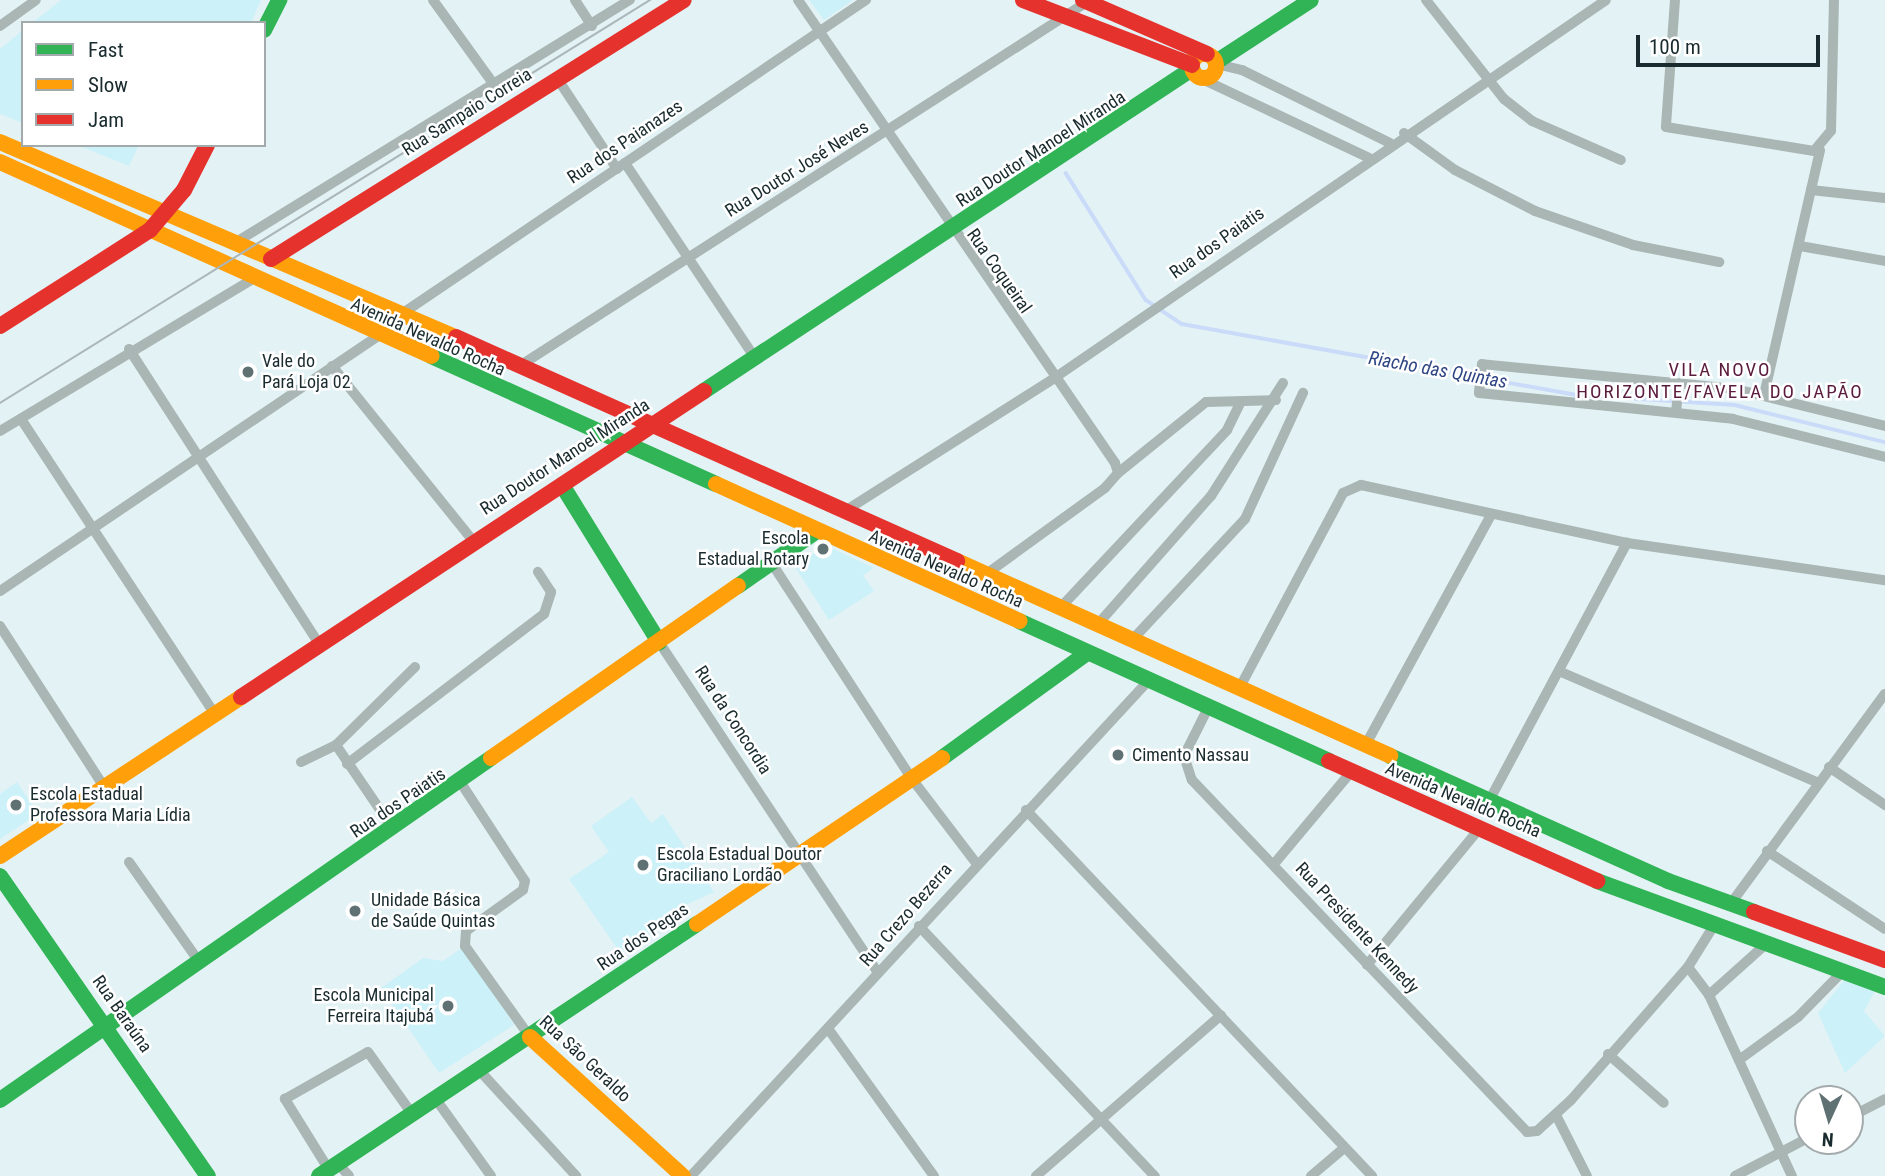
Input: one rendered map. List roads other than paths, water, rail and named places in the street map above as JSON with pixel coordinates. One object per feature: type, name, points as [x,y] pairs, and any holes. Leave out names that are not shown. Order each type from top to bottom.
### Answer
[{"type":"main road","points":[[266,26],[279,0]]},
{"type":"main road","name":"Rua Sampaio Correia","points":[[271,259],[684,0]]},
{"type":"main road","points":[[1023,0],[1062,19],[1196,73]]},
{"type":"main road","points":[[1087,1],[1212,59],[1249,41],[1311,0]]},
{"type":"main road","name":"Rua Doutor Manoel Miranda","points":[[0,856],[318,642],[562,485],[753,355],[1196,73],[1212,59]]},
{"type":"main road","name":"Avenida Nevaldo Rocha","points":[[0,142],[165,215],[403,313],[521,365],[1365,746],[1730,906],[1885,960]]},
{"type":"main road","points":[[0,326],[150,230],[165,215],[206,147]]},
{"type":"main road","name":"Avenida Nevaldo Rocha","points":[[0,163],[814,533],[1479,829],[1713,927],[1769,942],[1885,987]]},
{"type":"main road","name":"Rua da Concordia","points":[[562,485],[659,642]]},
{"type":"main road","name":"Rua dos Paiatis","points":[[0,1100],[461,783],[814,533]]},
{"type":"main road","name":"Rua dos Pegas","points":[[334,1171],[435,1098],[530,1037],[912,779],[1103,639],[1118,640],[1236,686]]},
{"type":"main road","name":"Rua Baraúna","points":[[0,876],[108,1027],[208,1176]]},
{"type":"main road","name":"Rua São Geraldo","points":[[530,1037],[683,1176]]},
{"type":"street","points":[[0,26],[36,0]]},
{"type":"street","points":[[433,0],[495,86]]},
{"type":"street","points":[[575,0],[592,26]]},
{"type":"street","name":"Rua Coqueiral","points":[[798,0],[888,132],[950,230],[1118,473]]},
{"type":"street","name":"Rua dos Paianazes","points":[[403,313],[866,0]]},
{"type":"street","points":[[1426,0],[1488,82],[1532,121],[1620,160]]},
{"type":"street","name":"Rua dos Paiatis","points":[[845,511],[1053,379],[1390,143],[1488,82],[1606,0]]},
{"type":"street","points":[[1675,0],[1663,113],[1674,132],[1823,147]]},
{"type":"street","points":[[1764,395],[1823,147],[1834,0]]},
{"type":"street","name":"Rua Sampaio Correia","points":[[233,244],[495,86],[592,26],[626,1]]},
{"type":"street","name":"Rua Doutor José Neves","points":[[521,365],[888,132],[1087,1]]},
{"type":"street","points":[[1212,59],[1242,70],[1390,143]]},
{"type":"street","points":[[1196,73],[1369,158]]},
{"type":"street","points":[[557,78],[690,258],[753,355]]},
{"type":"street","points":[[1404,134],[1455,170],[1544,214],[1668,255],[1719,262]]},
{"type":"street","points":[[1811,190],[1885,198]]},
{"type":"street","points":[[1800,246],[1885,261]]},
{"type":"street","points":[[0,431],[129,349],[253,279]]},
{"type":"street","points":[[0,590],[377,336]]},
{"type":"street","points":[[129,349],[200,455],[318,642]]},
{"type":"street","points":[[1885,426],[1764,395],[1482,364],[1479,390],[1676,410],[1733,419],[1885,457]]},
{"type":"street","points":[[332,366],[473,541]]},
{"type":"street","points":[[1098,624],[1179,536],[1276,400],[1283,383]]},
{"type":"street","points":[[1676,410],[1679,385]]},
{"type":"street","points":[[1133,639],[1245,519],[1303,393]]},
{"type":"street","points":[[986,574],[1105,488],[1118,473],[1206,402],[1276,400]]},
{"type":"street","points":[[1061,607],[1227,430],[1241,401]]},
{"type":"street","points":[[21,419],[90,529],[214,713]]},
{"type":"street","points":[[1236,686],[1343,493],[1361,485],[1627,542],[1885,580]]},
{"type":"street","points":[[1365,746],[1492,515]]},
{"type":"street","points":[[1489,801],[1561,671],[1627,542]]},
{"type":"street","points":[[771,562],[912,779],[976,863]]},
{"type":"street","points":[[347,764],[544,614],[551,592],[538,572]]},
{"type":"street","points":[[0,626],[104,786]]},
{"type":"street","name":"Rua da Concordia","points":[[659,642],[878,973]]},
{"type":"street","points":[[301,762],[336,745],[415,667]]},
{"type":"street","points":[[1561,671],[1817,782]]},
{"type":"street","name":"Rua Crezo Bezerra","points":[[691,1176],[829,1030],[976,863],[1149,680]]},
{"type":"street","points":[[1730,906],[1817,782],[1885,694]]},
{"type":"street","name":"Rua Presidente Kennedy","points":[[1208,708],[1184,757],[1184,769],[1527,1132],[1556,1115]]},
{"type":"street","points":[[336,745],[393,829]]},
{"type":"street","points":[[1829,767],[1885,805]]},
{"type":"street","points":[[1274,864],[1350,772]]},
{"type":"street","name":"Rua São Geraldo","points":[[461,783],[519,867],[523,890],[473,924],[464,938],[530,1037]]},
{"type":"street","points":[[1026,810],[1221,1015],[1343,1149],[1372,1176]]},
{"type":"street","points":[[1367,965],[1479,829]]},
{"type":"street","points":[[1767,851],[1885,929]]},
{"type":"street","points":[[129,862],[200,963]]},
{"type":"street","points":[[919,926],[1103,1117],[1148,1174]]},
{"type":"street","points":[[1587,1176],[1556,1115],[1688,967],[1713,927]]},
{"type":"street","points":[[1709,995],[1769,942]]},
{"type":"street","points":[[1688,967],[1709,995],[1792,1176]]},
{"type":"street","points":[[1739,1060],[1797,1017],[1844,970]]},
{"type":"street","points":[[1036,1176],[1221,1015]]},
{"type":"street","points":[[829,1030],[934,1176]]},
{"type":"street","points":[[334,1171],[285,1098],[368,1052],[412,1114]]},
{"type":"street","points":[[1608,1054],[1664,1103]]},
{"type":"street","points":[[479,1070],[576,1176]]},
{"type":"street","points":[[435,1098],[491,1176]]},
{"type":"street","points":[[1864,1110],[1885,1099]]},
{"type":"street","points":[[1735,1176],[1794,1145]]},
{"type":"street","points":[[1311,1176],[1343,1149]]},
{"type":"waterway","name":"Riacho das Quintas","points":[[1066,173],[1146,300],[1182,324],[1578,395],[1735,405],[1885,442]]},
{"type":"tram line","points":[[0,403],[650,0]]},
{"type":"place","name":"Vale do Pará Loja 02","points":[[248,372]]},
{"type":"place","name":"Escola Estadual Rotary","points":[[823,549]]},
{"type":"place","name":"Cimento Nassau","points":[[1118,755]]},
{"type":"place","name":"Escola Estadual Professora Maria Lídia","points":[[16,805]]},
{"type":"place","name":"Escola Estadual Doutor Graciliano Lordão","points":[[643,865]]},
{"type":"place","name":"Unidade Básica de Saúde Quintas","points":[[355,911]]},
{"type":"place","name":"Escola Municipal Ferreira Itajubá","points":[[448,1006]]},
{"type":"district","name":"VILA NOVO HORIZONTE/FAVELA DO JAPÃO","points":[[1720,381]]}]
